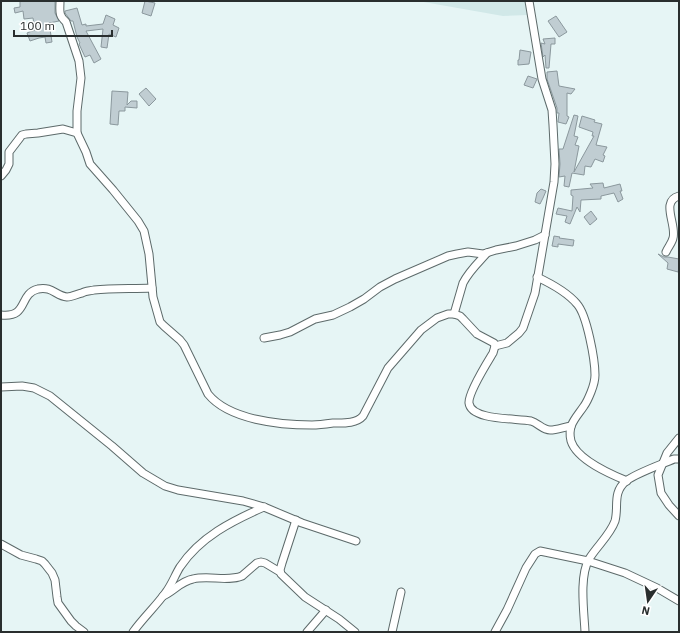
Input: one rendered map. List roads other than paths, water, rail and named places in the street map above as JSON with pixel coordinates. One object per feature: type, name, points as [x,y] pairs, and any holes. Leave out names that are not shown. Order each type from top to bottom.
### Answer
[{"type":"street","points":[[60,1],[60,14],[66,22],[79,61],[81,78],[77,111],[77,133],[90,164],[138,220],[144,231],[149,254],[152,288],[160,322],[184,345],[208,394],[212,399],[221,406],[239,415],[256,419],[297,425],[356,421],[365,413],[388,368],[421,330],[437,318],[448,314],[454,314],[463,319],[477,334],[493,342],[495,346]]},
{"type":"street","points":[[495,346],[507,343],[521,331],[535,293],[554,182],[555,164],[552,110],[542,79],[529,1]]},
{"type":"street","points":[[1,176],[9,164],[9,152],[22,135],[63,129],[77,133]]},
{"type":"street","points":[[666,252],[674,233],[669,204],[679,196]]},
{"type":"street","points":[[264,338],[290,332],[315,319],[332,315],[350,307],[395,279],[448,256],[468,252],[478,254],[487,253],[516,246],[545,236]]},
{"type":"street","points":[[454,314],[463,283],[469,272],[487,253]]},
{"type":"street","points":[[537,277],[553,285],[572,298],[578,305],[587,326],[591,344],[595,375],[592,391],[586,404],[570,428],[572,443],[582,456],[604,471],[627,481]]},
{"type":"street","points":[[1,315],[13,315],[18,312],[29,294],[38,289],[44,288],[67,297],[94,290],[152,288]]},
{"type":"street","points":[[495,346],[493,353],[470,396],[470,406],[482,415],[529,421],[549,430],[571,426]]},
{"type":"street","points":[[1,387],[22,386],[34,388],[50,396],[143,473],[165,486],[178,490],[243,501],[264,507],[356,541]]},
{"type":"street","points":[[679,438],[667,453],[658,475],[661,492],[669,505],[679,516]]},
{"type":"street","points":[[585,632],[583,587],[585,569],[594,551],[610,530],[614,522],[617,511],[616,497],[622,486],[627,481],[662,464],[674,459],[679,459]]},
{"type":"street","points":[[133,632],[143,618],[163,596],[188,556],[218,530],[264,507]]},
{"type":"street","points":[[280,572],[296,520]]},
{"type":"street","points":[[1,544],[16,553],[42,561],[45,564],[55,580],[56,598],[58,603],[71,621],[84,632]]},
{"type":"street","points":[[494,632],[507,610],[526,568],[536,553],[542,551],[588,561],[626,573],[657,588],[679,601]]},
{"type":"street","points":[[163,596],[188,580],[198,578],[240,577],[258,563],[264,562],[280,572],[284,578],[305,597],[339,619],[355,632]]},
{"type":"street","points":[[392,632],[401,592]]},
{"type":"street","points":[[307,632],[326,610]]}]
